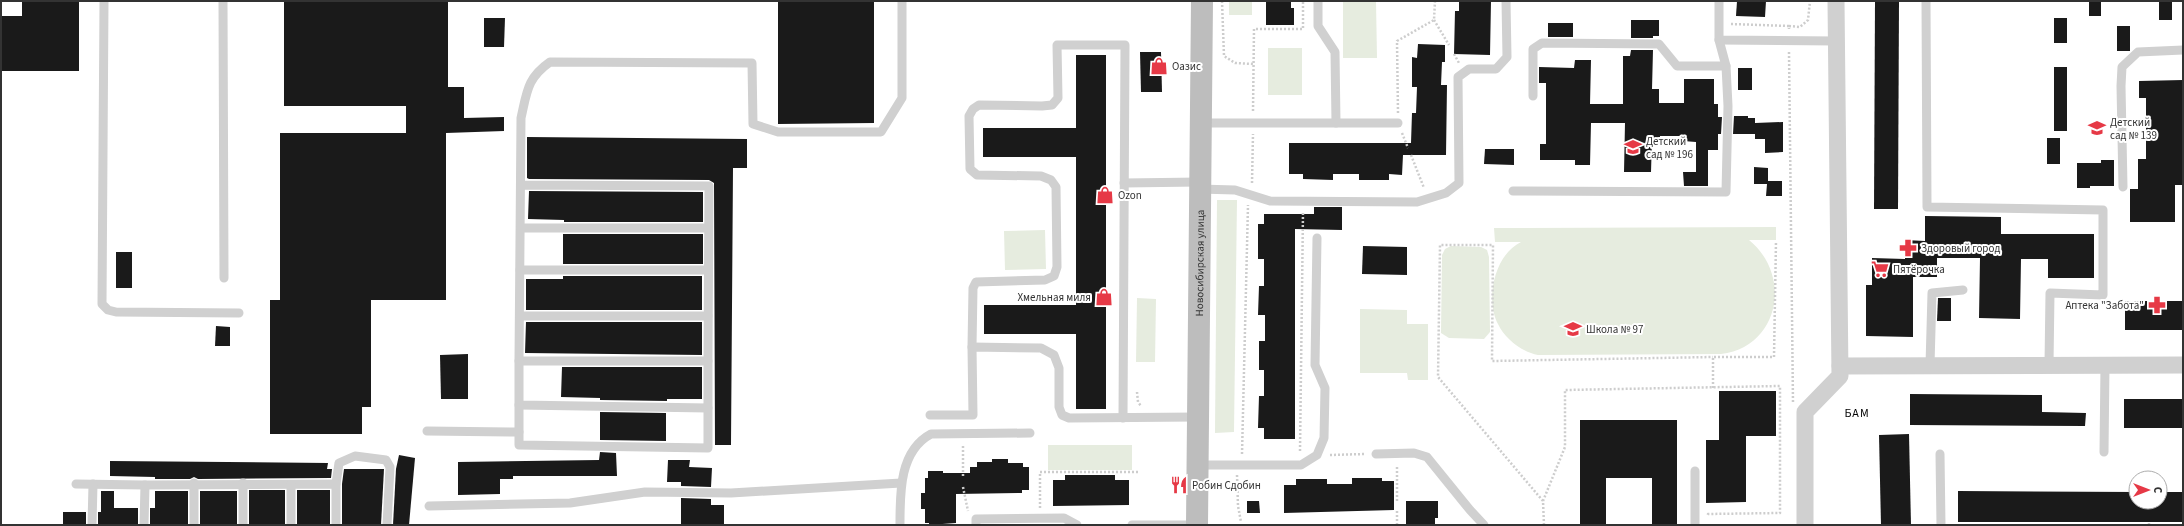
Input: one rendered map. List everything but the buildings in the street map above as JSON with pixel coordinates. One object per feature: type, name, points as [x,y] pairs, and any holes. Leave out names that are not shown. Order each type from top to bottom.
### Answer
[{"type":"street","name":"Новосибирская улица","points":[[1197,525],[1199,186],[1202,1]]},
{"type":"street","points":[[1805,525],[1805,412],[1840,376],[1836,1]]},
{"type":"street","points":[[1840,366],[2049,364],[2183,365]]},
{"type":"lane","points":[[104,1],[102,304],[108,310],[116,312],[239,312]]},
{"type":"lane","points":[[223,1],[224,278]]},
{"type":"lane","points":[[521,185],[709,186],[708,448],[519,445],[521,118],[527,90],[538,70],[550,62],[752,63],[753,124],[778,132],[881,132],[902,98],[902,1]]},
{"type":"lane","points":[[1318,1],[1318,26],[1335,52],[1336,123]]},
{"type":"lane","points":[[1124,183],[1199,186],[1235,190],[1270,202],[1417,202],[1446,193],[1459,183],[1458,77],[1469,69],[1496,69],[1507,57],[1506,1]]},
{"type":"lane","points":[[1513,191],[1726,192],[1728,106],[1726,66],[1718,40],[1719,1]]},
{"type":"lane","points":[[1926,1],[1927,207],[2103,210],[2103,295],[2050,293],[2049,364]]},
{"type":"lane","points":[[1718,40],[1836,41]]},
{"type":"lane","points":[[1533,96],[1533,49],[1542,43],[1659,44],[1677,66],[1726,66]]},
{"type":"lane","points":[[930,415],[973,415],[973,288],[976,282],[1046,280],[1054,276],[1057,267],[1056,187],[1051,180],[1041,176],[977,175],[970,169],[969,116],[973,109],[979,105],[1052,105],[1058,98],[1057,45],[1125,45],[1123,418]]},
{"type":"lane","points":[[2123,187],[2122,67],[2138,52],[2183,50]]},
{"type":"lane","points":[[1200,124],[1398,124]]},
{"type":"lane","points":[[521,228],[708,228]]},
{"type":"lane","points":[[1198,465],[1301,465],[1317,455],[1324,438],[1325,388],[1315,365],[1317,238]]},
{"type":"lane","points":[[520,270],[708,270]]},
{"type":"lane","points":[[1930,365],[1932,293],[1963,290]]},
{"type":"lane","points":[[520,316],[708,316]]},
{"type":"lane","points":[[972,347],[1041,348],[1054,355],[1059,368],[1059,407],[1062,414],[1069,418],[1197,417]]},
{"type":"lane","points":[[519,361],[708,362]]},
{"type":"lane","points":[[2104,452],[2105,365]]},
{"type":"lane","points":[[519,405],[708,408]]},
{"type":"lane","points":[[427,431],[519,432]]},
{"type":"lane","points":[[900,525],[901,483],[908,462],[922,438],[931,434],[1030,433]]},
{"type":"lane","points":[[1376,454],[1414,453],[1427,457],[1484,525]]},
{"type":"lane","points":[[1940,454],[1941,525]]},
{"type":"lane","points":[[336,525],[336,484],[338,463],[355,456],[386,460],[390,467],[387,525]]},
{"type":"lane","points":[[1695,471],[1695,525]]},
{"type":"lane","points":[[194,483],[194,525]]},
{"type":"lane","points":[[243,483],[243,525]]},
{"type":"lane","points":[[429,506],[570,504],[645,492],[731,493],[901,483]]},
{"type":"lane","points":[[76,484],[336,484]]},
{"type":"lane","points":[[92,525],[93,484]]},
{"type":"lane","points":[[144,525],[145,485]]},
{"type":"lane","points":[[290,525],[291,485]]},
{"type":"lane","points":[[976,525],[976,519],[1064,518],[1077,525]]},
{"type":"lane","points":[[1132,525],[1197,525]]},
{"type":"path","points":[[1222,1],[1224,56],[1235,63],[1254,64]]},
{"type":"path","points":[[1246,454],[1244,451],[1247,207],[1252,196],[1254,29],[1303,29],[1303,1]]},
{"type":"path","points":[[1435,1],[1434,20],[1449,45]]},
{"type":"path","points":[[1726,20],[1732,25],[1800,27],[1808,20],[1810,1]]},
{"type":"path","points":[[1398,124],[1397,41],[1434,20]]},
{"type":"path","points":[[1789,26],[1793,406]]},
{"type":"path","points":[[1411,155],[1428,198]]},
{"type":"path","points":[[1247,207],[1255,207]]},
{"type":"path","points":[[1300,458],[1303,207]]},
{"type":"path","points":[[1543,501],[1438,377],[1440,246],[1493,246],[1492,361],[1774,356],[1776,241]]},
{"type":"path","points":[[1713,357],[1713,388]]},
{"type":"path","points":[[1544,525],[1543,501],[1565,447],[1565,390],[1780,386],[1780,513],[1708,514],[1708,520]]},
{"type":"path","points":[[1137,387],[1138,402],[1143,408]]},
{"type":"path","points":[[962,433],[963,477]]},
{"type":"path","points":[[1317,455],[1376,454]]},
{"type":"path","points":[[1397,501],[1398,454]]},
{"type":"path","points":[[1040,513],[1040,472],[1138,472]]},
{"type":"path","points":[[963,487],[968,513]]},
{"type":"path","points":[[1238,506],[1241,522]]},
{"type":"path","points":[[1397,510],[1397,525]]},
{"type":"shaded area","points":[[1229,1],[1252,1],[1252,15],[1229,15]]},
{"type":"shaded area","points":[[1343,1],[1376,1],[1377,58],[1343,58]]},
{"type":"shaded area","points":[[1268,48],[1302,48],[1302,95],[1268,95]]},
{"type":"shaded area","points":[[1217,200],[1237,200],[1234,432],[1215,433]]},
{"type":"shaded area","points":[[1776,227],[1776,240],[1749,240],[1763,255],[1771,272],[1775,290],[1773,308],[1767,324],[1756,338],[1741,349],[1721,354],[1538,355],[1520,348],[1510,340],[1501,330],[1494,314],[1492,291],[1498,267],[1512,248],[1521,242],[1495,242],[1494,228]]},
{"type":"shaded area","points":[[1045,230],[1046,269],[1005,270],[1004,231]]},
{"type":"shaded area","points":[[1451,246],[1481,247],[1487,250],[1489,257],[1490,332],[1484,339],[1449,338],[1441,333],[1442,255],[1445,249]]},
{"type":"shaded area","points":[[1137,298],[1156,299],[1155,362],[1136,362]]},
{"type":"shaded area","points":[[1360,309],[1407,310],[1407,324],[1428,324],[1428,380],[1408,380],[1407,373],[1360,373]]},
{"type":"shaded area","points":[[1048,445],[1132,445],[1132,470],[1048,470]]},
{"type":"place","name":"Оазис","points":[[1159,66]]},
{"type":"place","name":"Детский сад № 139","points":[[2097,128]]},
{"type":"place","name":"Детский сад № 196","points":[[1633,147]]},
{"type":"place","name":"Ozon","points":[[1105,195]]},
{"type":"place","name":"Здоровый город","points":[[1908,248]]},
{"type":"place","name":"Пятёрочка","points":[[1880,269]]},
{"type":"place","name":"Хмельная миля","points":[[1104,297]]},
{"type":"place","name":"Аптека \"Забота\"","points":[[2157,305]]},
{"type":"place","name":"Школа № 97","points":[[1573,329]]},
{"type":"place","name":"Робин Сдобин","points":[[1179,485]]},
{"type":"district","name":"БАМ","points":[[1857,413]]}]
